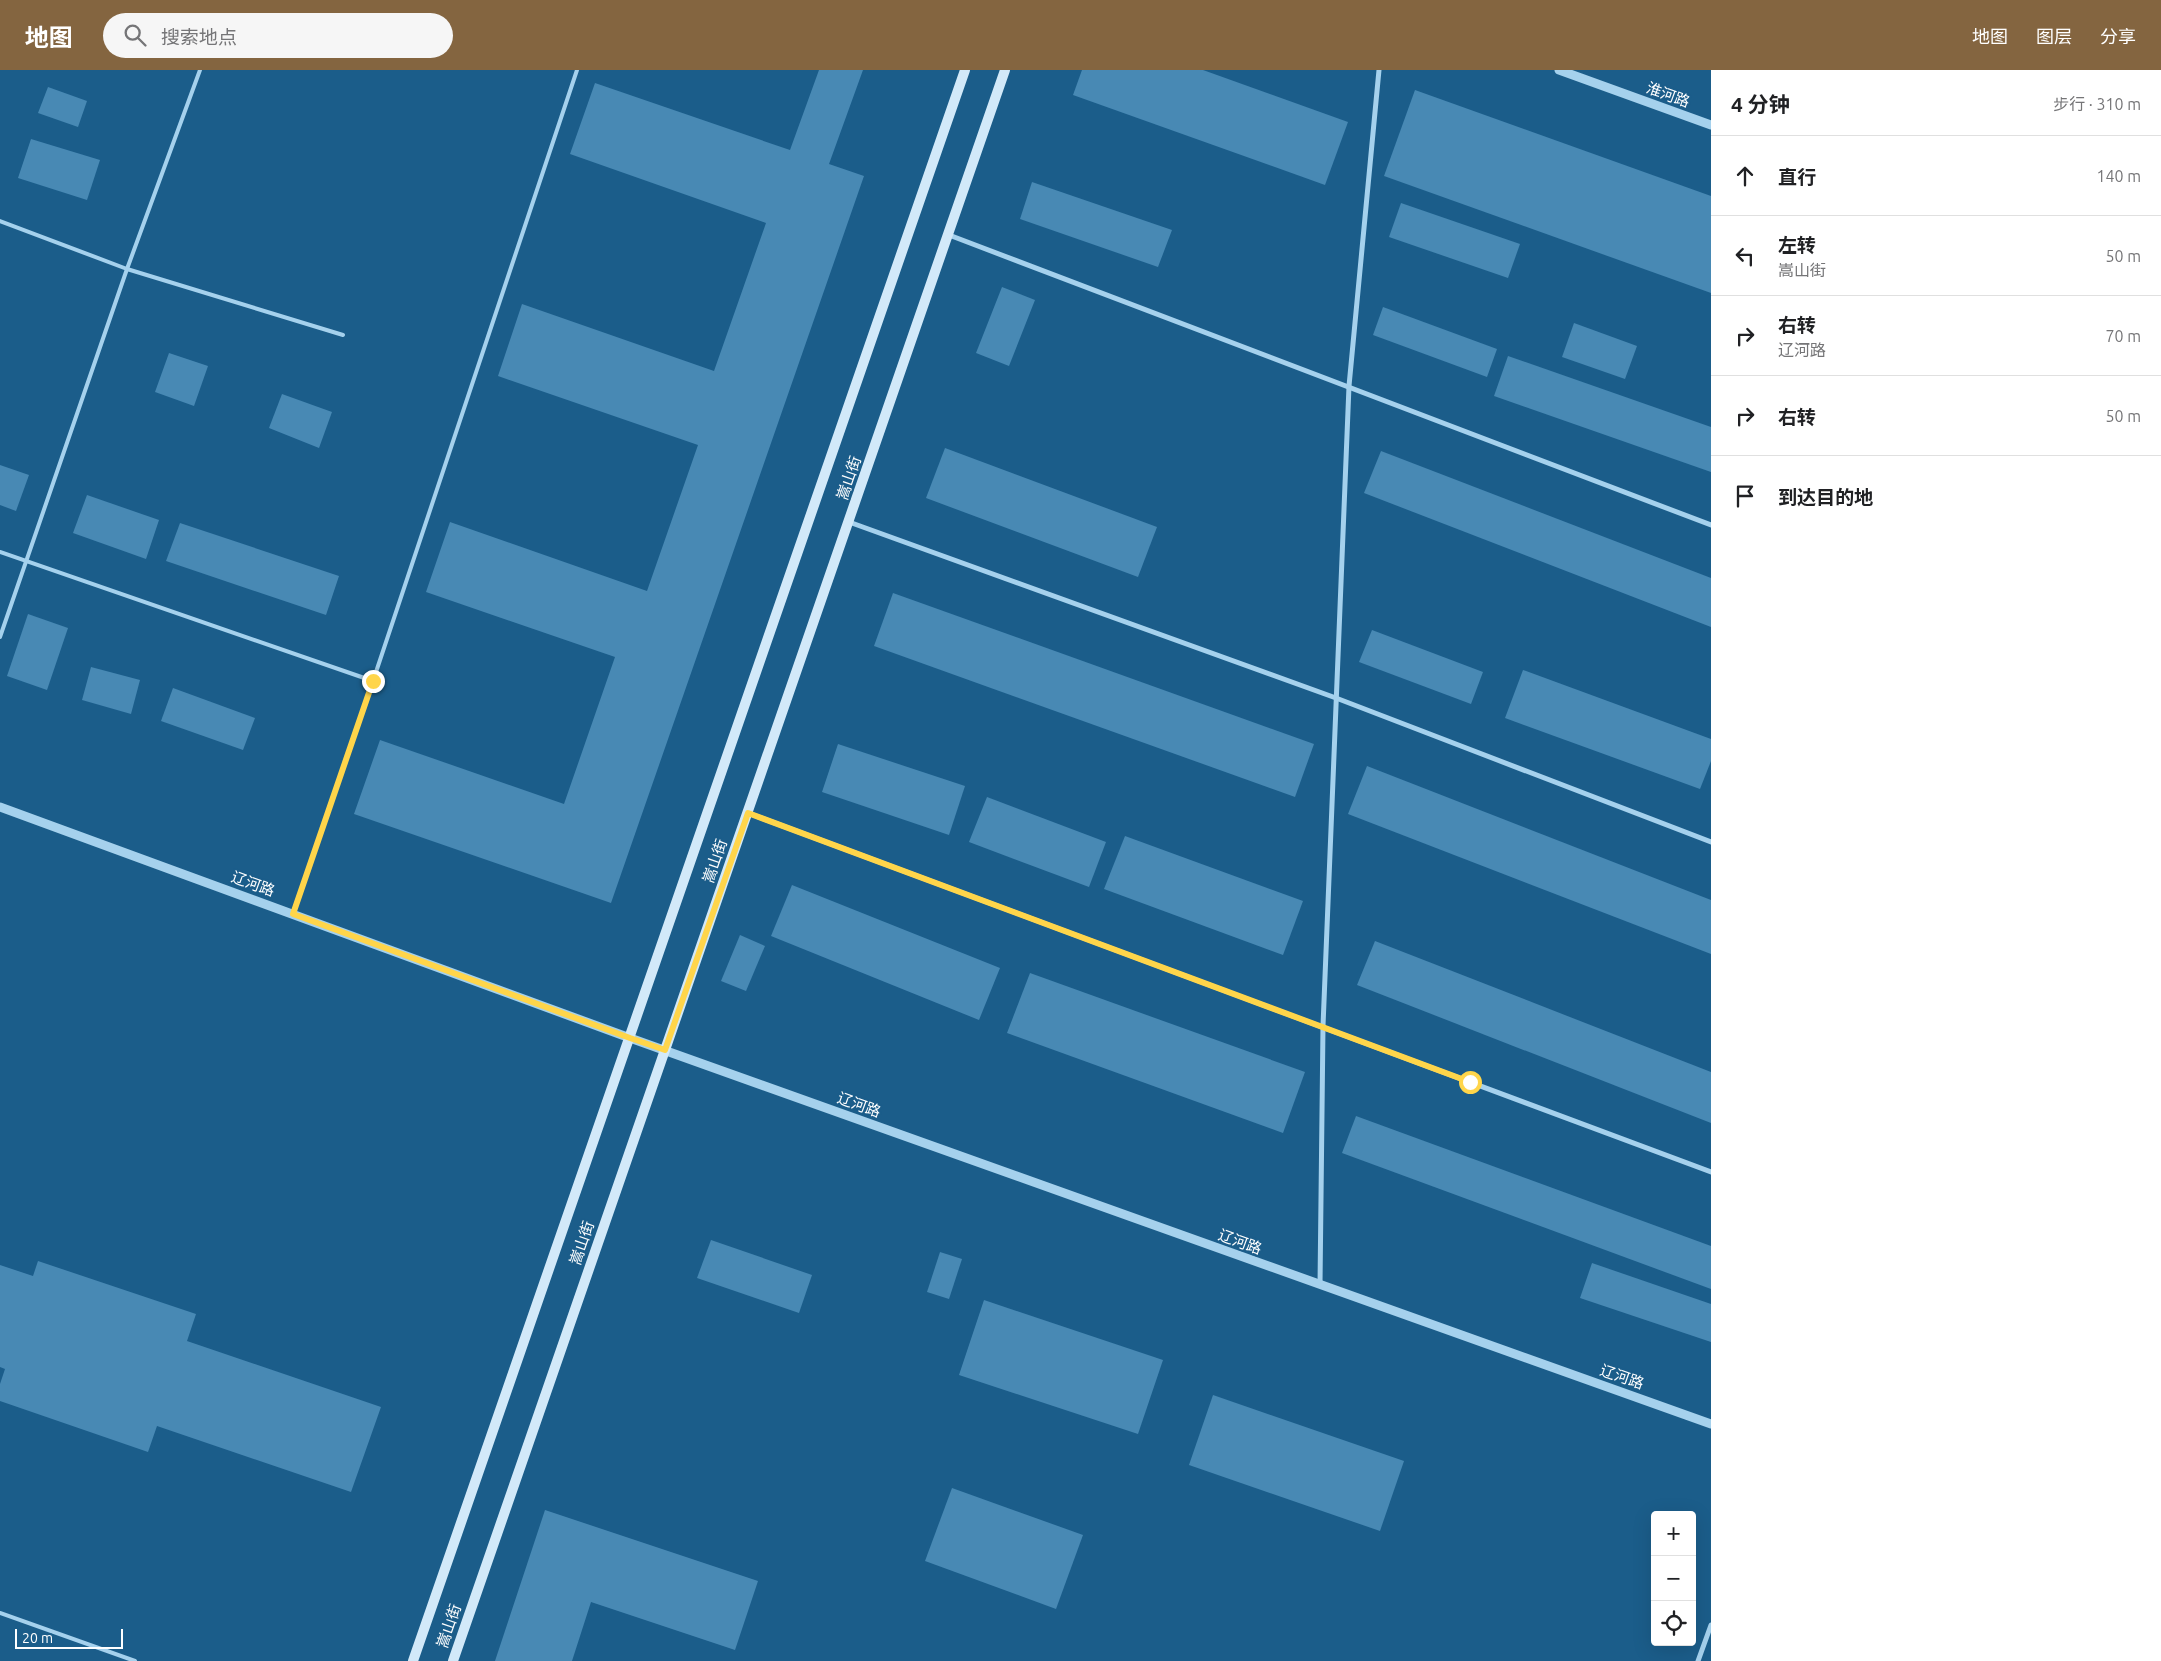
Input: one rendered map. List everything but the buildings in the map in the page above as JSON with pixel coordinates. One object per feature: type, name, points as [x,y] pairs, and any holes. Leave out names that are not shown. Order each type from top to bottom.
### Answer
[{"type":"main road","name":"嵩山街","points":[[413,1661],[964,70]]},
{"type":"main road","name":"嵩山街","points":[[453,1661],[950,235],[1005,70]]},
{"type":"street","points":[[1320,1285],[1323,1026],[1349,386],[1378,70]]},
{"type":"street","name":"淮河路","points":[[1559,70],[1711,125]]},
{"type":"street","points":[[950,235],[1711,525]]},
{"type":"street","points":[[849,522],[1336,698],[1711,842]]},
{"type":"street","name":"辽河路","points":[[0,806],[630,1038],[1711,1424]]},
{"type":"street","points":[[748,813],[1711,1172]]},
{"type":"street","points":[[1698,1661],[1711,1624]]},
{"type":"lane","points":[[0,637],[127,269],[200,70]]},
{"type":"lane","points":[[293,914],[578,70]]},
{"type":"lane","points":[[0,221],[127,269],[343,335]]},
{"type":"lane","points":[[0,552],[373,681]]},
{"type":"lane","points":[[0,1613],[135,1661]]},
{"type":"route","points":[[373,681],[293,914],[630,1038],[665,1050],[748,813],[1470,1082]]}]
